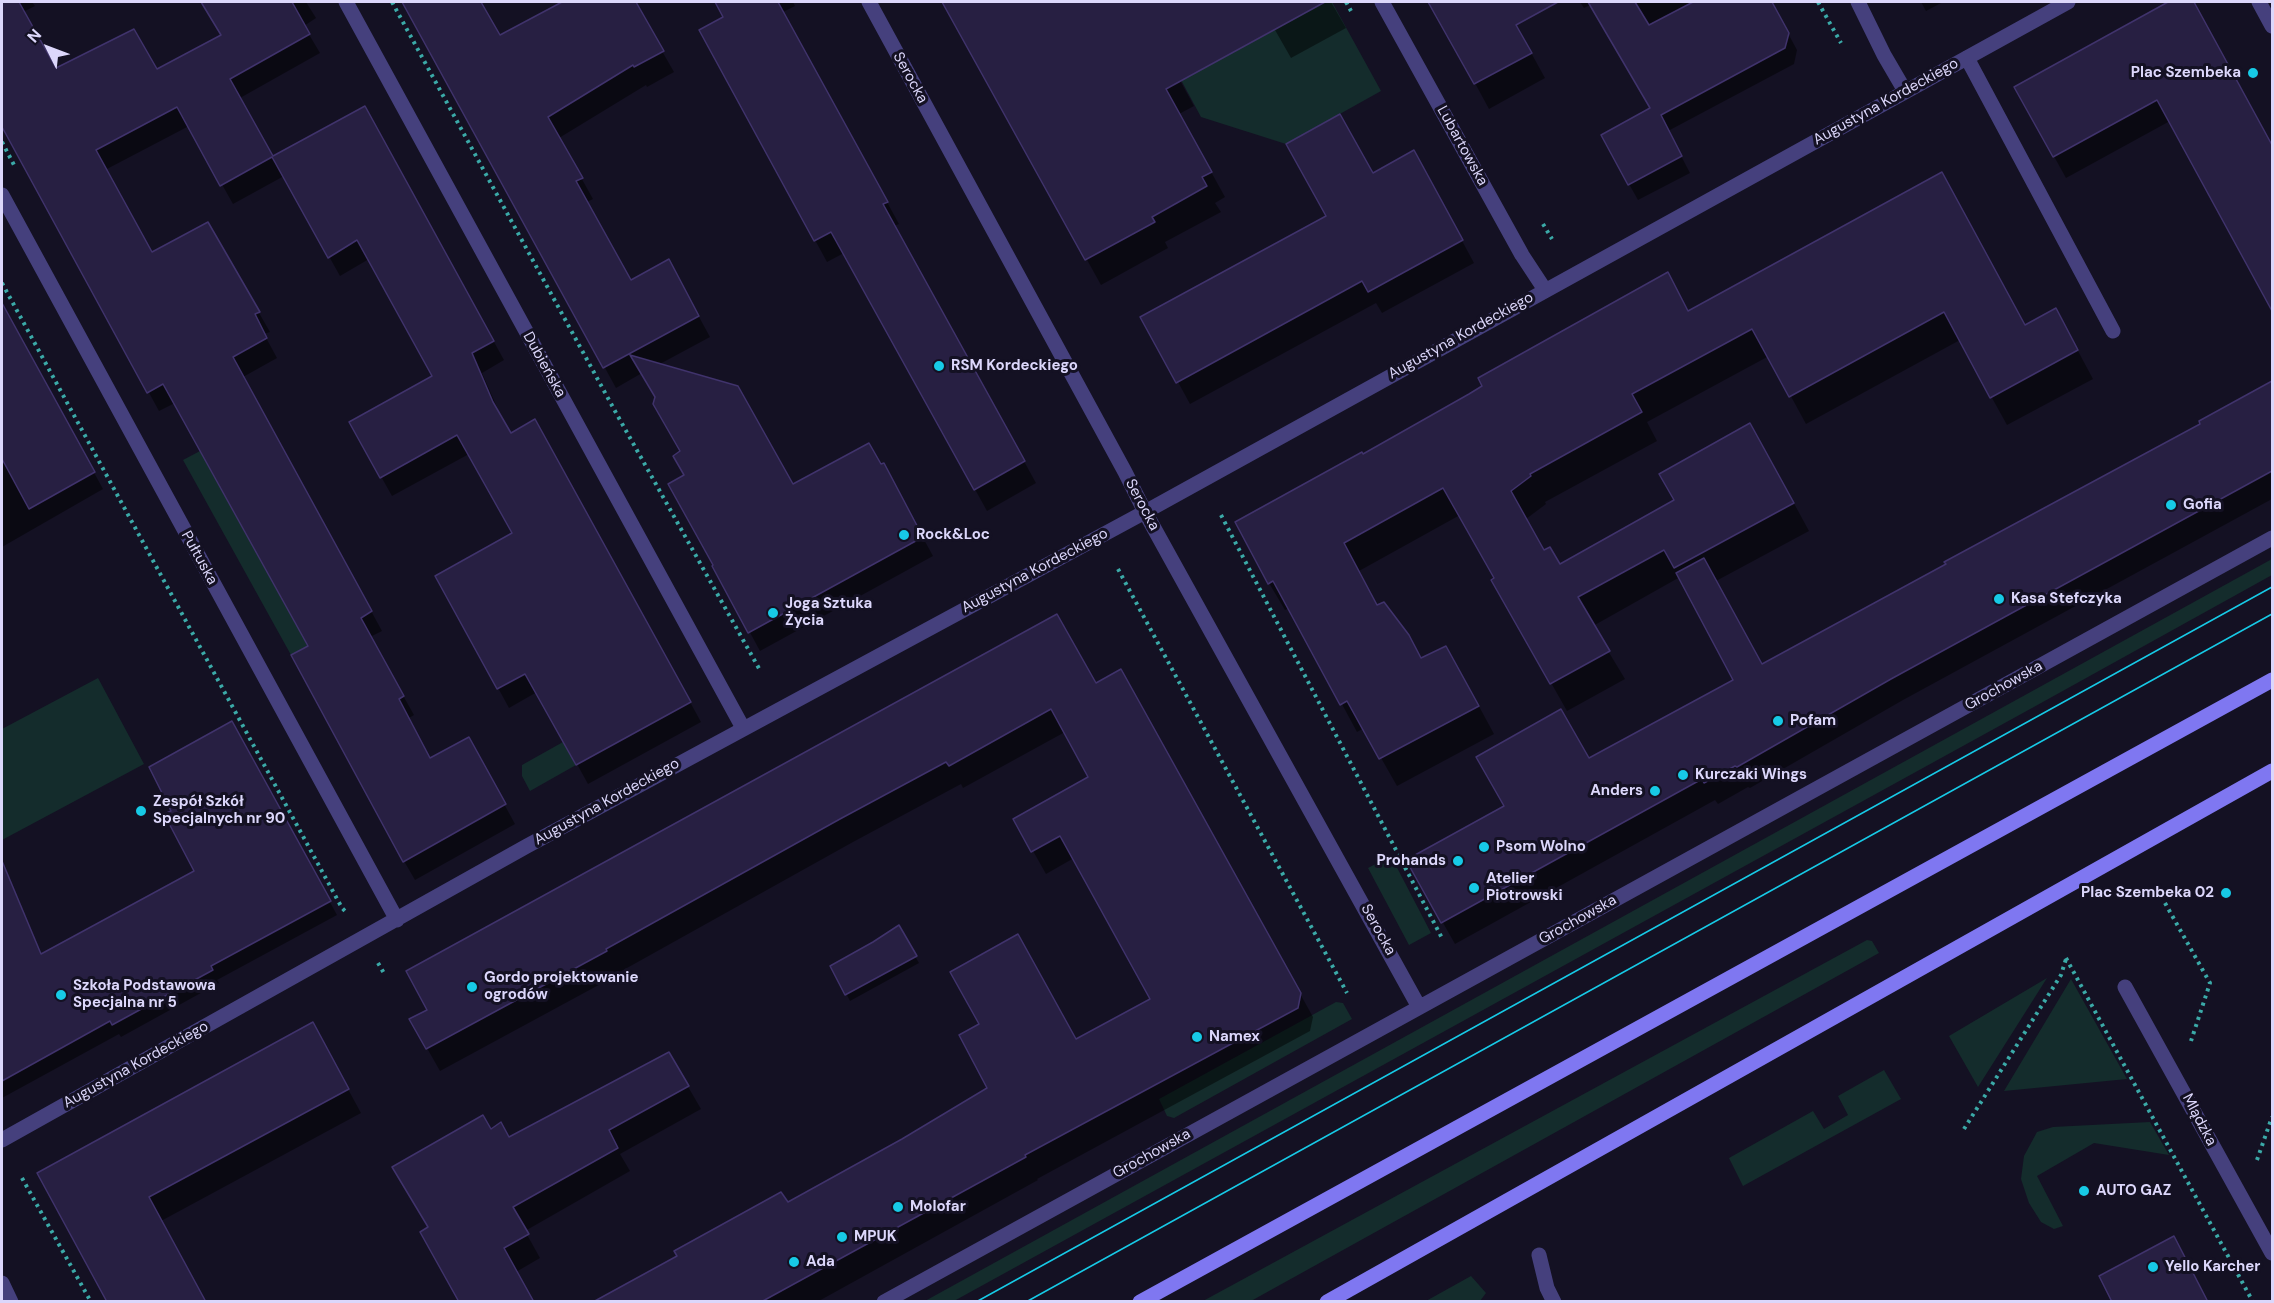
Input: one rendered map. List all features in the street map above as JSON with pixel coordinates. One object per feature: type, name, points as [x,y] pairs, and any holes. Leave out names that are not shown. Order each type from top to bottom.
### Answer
[{"type":"main road","points":[[1140,1302],[2272,680]]},
{"type":"main road","points":[[1327,1302],[2272,771]]},
{"type":"street","name":"Dubieńska","points":[[346,2],[743,728]]},
{"type":"street","name":"Serocka","points":[[869,2],[1145,512],[1419,1007]]},
{"type":"street","name":"Lubartowska","points":[[1382,2],[1522,255],[1545,290]]},
{"type":"street","points":[[1858,2],[1905,91]]},
{"type":"street","name":"Augustyna Kordeckiego","points":[[2,1140],[537,840],[1145,512],[2068,2]]},
{"type":"street","points":[[2259,2],[2272,26]]},
{"type":"street","points":[[1967,58],[2113,331]]},
{"type":"street","name":"Pułtuska","points":[[2,195],[397,920]]},
{"type":"street","name":"Grochowska","points":[[884,1302],[2272,538]]},
{"type":"street","name":"Mlądzka","points":[[2125,987],[2272,1253]]},
{"type":"street","points":[[1539,1255],[1547,1288],[1554,1302]]},
{"type":"street","points":[[2,1282],[11,1302]]},
{"type":"path","points":[[392,2],[615,411],[761,672]]},
{"type":"path","points":[[1818,2],[1845,51]]},
{"type":"path","points":[[2,283],[342,908],[354,920],[385,975]]},
{"type":"path","points":[[1221,514],[1443,940]]},
{"type":"path","points":[[1118,569],[1347,993]]},
{"type":"path","points":[[2165,903],[2210,983],[2189,1047]]},
{"type":"path","points":[[1964,1130],[2061,975],[2067,958],[2253,1302]]},
{"type":"path","points":[[2254,1166],[2272,1117]]},
{"type":"path","points":[[22,1178],[91,1302]]},
{"type":"green space","points":[[1325,2],[1332,2],[1381,91],[1286,144],[1201,117],[1181,80]]},
{"type":"green space","points":[[200,451],[308,646],[291,655],[183,460]]},
{"type":"green space","points":[[2272,559],[2272,575],[2032,708],[954,1301],[925,1301]]},
{"type":"green space","points":[[98,678],[144,764],[2,840],[2,729]]},
{"type":"green space","points":[[563,742],[576,765],[530,791],[522,776],[522,765]]},
{"type":"green space","points":[[1391,856],[1431,933],[1409,945],[1368,868]]},
{"type":"green space","points":[[1867,940],[1872,941],[1879,953],[1251,1301],[1203,1301]]},
{"type":"green space","points":[[2047,978],[1978,1087],[1949,1036]]},
{"type":"green space","points":[[2071,979],[2127,1079],[2004,1091]]},
{"type":"green space","points":[[1336,1002],[1343,1003],[1352,1019],[1174,1118],[1167,1116],[1159,1099]]},
{"type":"green space","points":[[1884,1070],[1901,1099],[1743,1186],[1729,1158],[1813,1111],[1824,1129],[1848,1115],[1838,1096]]},
{"type":"green space","points":[[2150,1122],[2169,1155],[2094,1143],[2037,1176],[2063,1226],[2054,1229],[2041,1222],[2029,1203],[2021,1179],[2024,1156],[2037,1132],[2053,1127]]},
{"type":"green space","points":[[1471,1276],[1486,1293],[1480,1301],[1426,1301]]},
{"type":"building","points":[[2,2],[19,2],[56,68],[134,29],[157,69],[221,35],[201,2],[292,2],[310,34],[230,79],[273,156],[365,106],[494,341],[472,353],[493,402],[511,433],[535,419],[691,702],[576,765],[525,674],[497,689],[435,576],[512,533],[457,435],[380,478],[349,422],[432,376],[357,240],[328,258],[272,157],[220,186],[177,107],[96,150],[152,252],[208,222],[260,312],[255,314],[267,338],[233,357],[372,611],[361,618],[404,696],[399,699],[430,758],[469,737],[506,804],[403,862],[291,655],[308,646],[163,384],[147,393],[2,127]]},
{"type":"building","points":[[402,2],[481,2],[500,35],[562,2],[636,2],[664,51],[634,67],[633,65],[548,117],[583,178],[576,181],[631,280],[669,259],[699,316],[603,368]]},
{"type":"building","points":[[715,2],[778,2],[888,202],[883,204],[1025,461],[974,490],[831,232],[814,241],[699,30],[723,17]]},
{"type":"building","points":[[942,2],[1325,2],[1166,89],[1212,172],[1202,177],[1207,186],[1152,217],[1155,222],[1085,260]]},
{"type":"building","points":[[1428,2],[1558,2],[1516,25],[1532,53],[1474,84]]},
{"type":"building","points":[[1588,2],[1635,2],[1649,25],[1693,2],[1772,2],[1789,33],[1785,48],[1661,115],[1682,156],[1628,185],[1601,135],[1650,108]]},
{"type":"building","points":[[2168,2],[2194,2],[2272,145],[2272,311],[2157,100],[2053,157],[2014,87]]},
{"type":"building","points":[[1340,114],[1373,173],[1414,150],[1463,240],[1368,292],[1362,281],[1176,383],[1140,317],[1326,216],[1286,144]]},
{"type":"building","points":[[1942,172],[2025,325],[2056,308],[2078,350],[1990,398],[1944,312],[1789,397],[1752,329],[1632,394],[1642,412],[1530,474],[1531,476],[1511,491],[1544,550],[1550,547],[1560,564],[1674,500],[1659,474],[1750,423],[1794,503],[1674,568],[1664,550],[1578,597],[1610,651],[1550,684],[1491,580],[1494,578],[1443,488],[1344,543],[1377,605],[1384,602],[1409,635],[1421,658],[1446,646],[1479,706],[1379,759],[1347,701],[1340,705],[1273,581],[1268,584],[1235,522],[1469,394],[1482,386],[1478,378],[1668,272],[1688,311]]},
{"type":"building","points":[[2,303],[95,472],[29,509],[2,459]]},
{"type":"building","points":[[630,355],[738,386],[793,484],[869,443],[881,464],[884,463],[923,537],[748,633],[668,484],[684,475],[673,456],[680,451],[653,404],[655,397]]},
{"type":"building","points":[[2272,381],[2272,471],[1891,679],[1737,767],[1704,783],[1702,779],[1441,923],[1406,860],[1504,806],[1476,757],[1561,709],[1589,758],[1733,680],[1676,573],[1704,558],[1762,664],[1946,564],[1944,562],[2200,424],[2199,421]]},
{"type":"building","points":[[1057,614],[1096,683],[1121,669],[1301,993],[1298,1008],[1025,1155],[1026,1157],[761,1302],[593,1302],[677,1256],[674,1251],[781,1192],[788,1202],[902,1139],[987,1088],[959,1035],[979,1024],[950,972],[1018,934],[1076,1039],[1150,999],[1060,836],[1031,852],[1013,819],[1088,777],[1051,709],[949,766],[946,762],[840,819],[606,949],[607,951],[426,1049],[409,1019],[427,1010],[406,971]]},
{"type":"building","points":[[232,721],[331,901],[211,966],[213,970],[112,1025],[110,1021],[2,1081],[2,861],[41,954],[194,871],[164,814],[171,811],[149,767]]},
{"type":"building","points":[[899,925],[917,956],[845,995],[830,966]]},
{"type":"building","points":[[313,1022],[349,1089],[149,1197],[206,1302],[107,1302],[37,1173]]},
{"type":"building","points":[[669,1052],[689,1086],[609,1130],[618,1148],[513,1207],[529,1234],[504,1248],[534,1302],[459,1302],[420,1232],[428,1227],[392,1167],[483,1115],[491,1129],[501,1122],[509,1137]]},
{"type":"building","name":"Yello Karcher","points":[[2174,1236],[2208,1302],[2112,1302],[2099,1276]]},
{"type":"tram line","points":[[976,1302],[2272,587]]},
{"type":"tram line","points":[[1026,1302],[2272,614]]},
{"type":"place","name":"Plac Szembeka","points":[[2253,73]]},
{"type":"place","name":"RSM Kordeckiego","points":[[939,366]]},
{"type":"place","name":"Gofia","points":[[2171,505]]},
{"type":"place","name":"Rock&Loc","points":[[904,535]]},
{"type":"place","name":"Kasa Stefczyka","points":[[1999,599]]},
{"type":"place","name":"Joga Sztuka Życia","points":[[773,613]]},
{"type":"place","name":"Pofam","points":[[1778,721]]},
{"type":"place","name":"Kurczaki Wings","points":[[1683,775]]},
{"type":"place","name":"Anders","points":[[1655,791]]},
{"type":"place","name":"Zespół Szkół Specjalnych nr 90","points":[[141,811]]},
{"type":"place","name":"Psom Wolno","points":[[1484,847]]},
{"type":"place","name":"Prohands","points":[[1458,861]]},
{"type":"place","name":"Atelier Piotrowski","points":[[1474,888]]},
{"type":"place","name":"Plac Szembeka 02","points":[[2226,893]]},
{"type":"place","name":"Gordo projektowanie ogrodów","points":[[472,987]]},
{"type":"place","name":"Szkoła Podstawowa Specjalna nr 5","points":[[61,995]]},
{"type":"place","name":"Namex","points":[[1197,1037]]},
{"type":"place","name":"AUTO GAZ","points":[[2084,1191]]},
{"type":"place","name":"Molofar","points":[[898,1207]]},
{"type":"place","name":"MPUK","points":[[842,1237]]},
{"type":"place","name":"Ada","points":[[794,1262]]},
{"type":"place","name":"Yello Karcher","points":[[2153,1267]]}]
